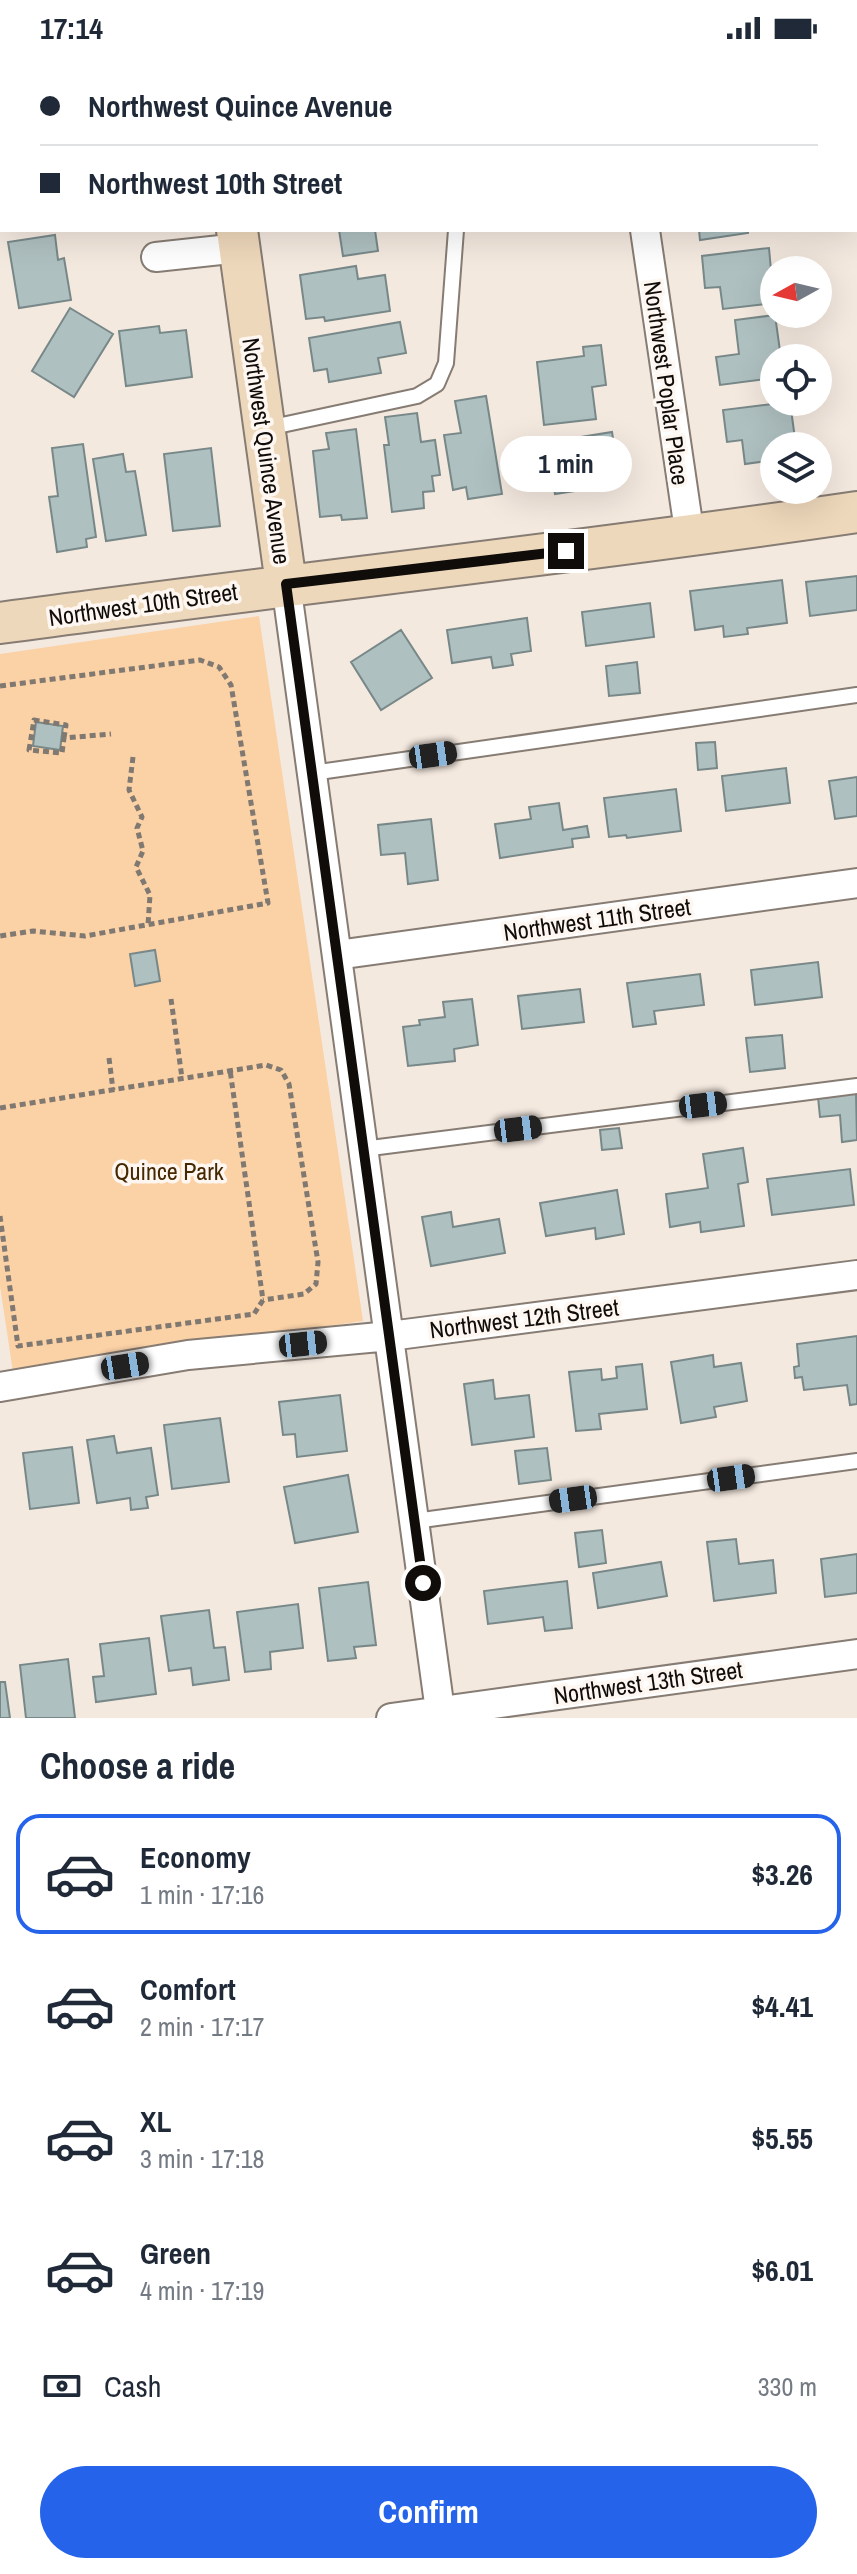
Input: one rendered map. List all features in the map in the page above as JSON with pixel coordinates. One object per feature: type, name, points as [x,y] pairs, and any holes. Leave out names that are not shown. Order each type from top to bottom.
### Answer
[{"type":"street","name":"Northwest Poplar Place","points":[[645,232],[690,537]]},
{"type":"street","name":"Northwest Quince Avenue","points":[[238,239],[441,1714]]},
{"type":"street","points":[[156,257],[238,239]]},
{"type":"street","name":"Northwest 10th Street","points":[[0,623],[286,584],[690,537],[857,512]]},
{"type":"street","name":"Northwest 11th Street","points":[[337,955],[857,883]]},
{"type":"street","name":"Northwest 12th Street","points":[[0,1387],[188,1355],[390,1336],[857,1275]]},
{"type":"street","name":"Northwest 13th Street","points":[[391,1718],[441,1714],[857,1654]]},
{"type":"lane","points":[[264,428],[417,396],[437,384],[446,363],[456,232]]},
{"type":"lane","points":[[312,773],[857,695]]},
{"type":"lane","points":[[363,1149],[857,1086]]},
{"type":"lane","points":[[415,1521],[857,1461]]},
{"type":"path","points":[[0,686],[200,660],[219,667],[231,685],[268,903],[85,936],[33,931],[0,936]]},
{"type":"path","points":[[34,720],[66,725],[64,738],[62,753],[29,750],[34,720]]},
{"type":"path","points":[[64,738],[111,734]]},
{"type":"path","points":[[133,757],[129,790],[142,817],[137,828],[143,851],[136,867],[150,895],[148,925]]},
{"type":"path","points":[[171,999],[182,1078]]},
{"type":"path","points":[[109,1058],[113,1090]]},
{"type":"path","points":[[0,1108],[266,1065],[281,1070],[289,1084],[318,1262],[316,1284],[304,1294],[263,1300]]},
{"type":"path","points":[[0,1216],[18,1346],[254,1314],[263,1300],[230,1070]]},
{"type":"green space","name":"Quince Park","points":[[259,616],[363,1321],[13,1372],[0,1286],[0,654]]},
{"type":"building","points":[[339,232],[375,232],[378,251],[343,256]]},
{"type":"building","points":[[699,232],[748,232],[748,233],[700,240]]},
{"type":"building","points":[[55,235],[58,260],[64,258],[71,300],[19,308],[8,242]]},
{"type":"building","points":[[769,248],[770,256],[760,256],[760,305],[723,309],[720,287],[705,288],[702,256]]},
{"type":"building","points":[[356,266],[358,279],[385,275],[390,311],[325,321],[324,317],[306,319],[300,275]]},
{"type":"building","points":[[70,308],[113,334],[74,397],[32,371]]},
{"type":"building","points":[[760,317],[760,328],[777,328],[779,344],[760,344],[760,380],[720,385],[716,357],[739,354],[735,320]]},
{"type":"building","points":[[400,322],[406,353],[378,358],[381,373],[329,382],[327,369],[314,371],[309,338]]},
{"type":"building","points":[[159,326],[160,333],[186,330],[192,377],[126,386],[119,331]]},
{"type":"building","points":[[601,345],[606,385],[592,387],[596,419],[544,425],[537,362],[584,356],[583,347]]},
{"type":"building","points":[[486,396],[502,494],[468,499],[466,487],[453,490],[444,435],[461,433],[455,401]]},
{"type":"building","points":[[760,406],[760,416],[792,416],[794,432],[760,432],[760,462],[745,464],[742,440],[727,442],[723,410]]},
{"type":"building","points":[[417,413],[421,442],[435,440],[440,475],[432,476],[434,491],[423,492],[424,508],[392,512],[384,445],[389,445],[385,417]]},
{"type":"building","points":[[356,429],[367,518],[342,520],[341,515],[320,517],[313,451],[329,449],[326,433]]},
{"type":"building","points":[[612,432],[620,484],[555,494],[552,476],[542,477],[537,444]]},
{"type":"building","points":[[83,444],[96,537],[86,539],[87,547],[57,552],[49,497],[58,496],[52,448]]},
{"type":"building","points":[[211,448],[220,526],[173,531],[164,454]]},
{"type":"building","points":[[123,454],[126,472],[135,471],[146,535],[106,541],[93,459]]},
{"type":"building","points":[[857,576],[857,610],[810,616],[806,582]]},
{"type":"building","points":[[782,580],[787,623],[747,628],[748,634],[724,637],[723,626],[695,630],[690,591]]},
{"type":"building","points":[[650,603],[654,637],[586,646],[582,612]]},
{"type":"building","points":[[527,618],[531,651],[511,654],[513,665],[493,668],[491,657],[452,663],[447,630]]},
{"type":"building","points":[[401,630],[432,678],[381,710],[351,662]]},
{"type":"building","points":[[637,662],[640,693],[609,696],[606,666]]},
{"type":"building","points":[[36,722],[63,726],[60,750],[33,746]]},
{"type":"building","points":[[715,742],[717,768],[698,770],[696,743]]},
{"type":"building","points":[[786,768],[790,803],[726,811],[722,776]]},
{"type":"building","points":[[857,777],[857,816],[835,819],[829,781]]},
{"type":"building","points":[[676,789],[681,831],[627,838],[626,835],[609,837],[604,798]]},
{"type":"building","points":[[559,803],[563,830],[587,826],[589,837],[572,839],[573,847],[500,858],[495,824],[531,819],[529,807]]},
{"type":"building","points":[[431,819],[438,880],[408,884],[405,853],[381,855],[378,825]]},
{"type":"building","points":[[155,950],[160,981],[135,986],[130,954]]},
{"type":"building","points":[[818,962],[822,997],[755,1005],[751,970]]},
{"type":"building","points":[[700,974],[704,1005],[654,1011],[656,1024],[633,1027],[627,983]]},
{"type":"building","points":[[580,989],[584,1022],[522,1029],[518,996]]},
{"type":"building","points":[[472,999],[478,1045],[454,1049],[455,1061],[408,1066],[403,1027],[420,1025],[419,1020],[445,1017],[443,1002]]},
{"type":"building","points":[[782,1035],[785,1068],[750,1072],[746,1038]]},
{"type":"building","points":[[856,1093],[857,1140],[842,1142],[840,1115],[820,1117],[818,1097]]},
{"type":"building","points":[[619,1128],[622,1148],[602,1150],[600,1130]]},
{"type":"building","points":[[743,1148],[748,1182],[738,1184],[744,1226],[701,1232],[700,1222],[670,1227],[666,1194],[708,1188],[703,1154]]},
{"type":"building","points":[[850,1169],[854,1205],[772,1215],[767,1179]]},
{"type":"building","points":[[617,1190],[624,1234],[596,1239],[595,1228],[546,1236],[540,1203]]},
{"type":"building","points":[[451,1212],[453,1227],[499,1219],[505,1253],[431,1266],[422,1217]]},
{"type":"building","points":[[857,1336],[857,1404],[850,1405],[847,1385],[804,1390],[802,1377],[795,1378],[794,1367],[799,1366],[797,1344]]},
{"type":"building","points":[[713,1355],[714,1367],[741,1363],[747,1401],[714,1407],[716,1417],[681,1423],[671,1362]]},
{"type":"building","points":[[642,1364],[647,1409],[599,1414],[601,1429],[576,1431],[569,1372],[601,1369],[602,1380],[617,1378],[616,1367]]},
{"type":"building","points":[[493,1380],[495,1399],[529,1395],[534,1437],[472,1445],[464,1384]]},
{"type":"building","points":[[340,1395],[347,1451],[297,1457],[295,1434],[283,1435],[279,1402]]},
{"type":"building","points":[[220,1418],[229,1482],[172,1489],[164,1425]]},
{"type":"building","points":[[114,1436],[117,1453],[151,1448],[158,1495],[146,1497],[148,1508],[131,1510],[130,1498],[97,1503],[87,1440]]},
{"type":"building","points":[[72,1447],[79,1503],[30,1509],[23,1453]]},
{"type":"building","points":[[547,1448],[551,1480],[519,1484],[515,1451]]},
{"type":"building","points":[[348,1475],[358,1532],[295,1543],[284,1487]]},
{"type":"building","points":[[602,1530],[606,1563],[579,1567],[575,1533]]},
{"type":"building","points":[[736,1539],[739,1564],[773,1560],[776,1593],[714,1601],[707,1542]]},
{"type":"building","points":[[857,1554],[857,1593],[825,1597],[821,1559]]},
{"type":"building","points":[[661,1562],[667,1596],[598,1608],[593,1573]]},
{"type":"building","points":[[567,1581],[572,1628],[545,1631],[543,1617],[488,1624],[484,1591]]},
{"type":"building","points":[[368,1582],[376,1645],[354,1647],[356,1658],[328,1661],[319,1588]]},
{"type":"building","points":[[298,1604],[303,1648],[270,1652],[271,1669],[245,1672],[237,1612]]},
{"type":"building","points":[[209,1610],[214,1648],[225,1647],[229,1680],[193,1685],[191,1668],[169,1671],[161,1616]]},
{"type":"building","points":[[149,1638],[156,1694],[96,1702],[93,1677],[104,1676],[100,1644]]},
{"type":"building","points":[[68,1659],[75,1718],[26,1718],[20,1665]]},
{"type":"building","points":[[0,1682],[5,1682],[10,1718],[0,1718]]},
{"type":"route","points":[[423,1583],[286,584],[566,551]]}]
